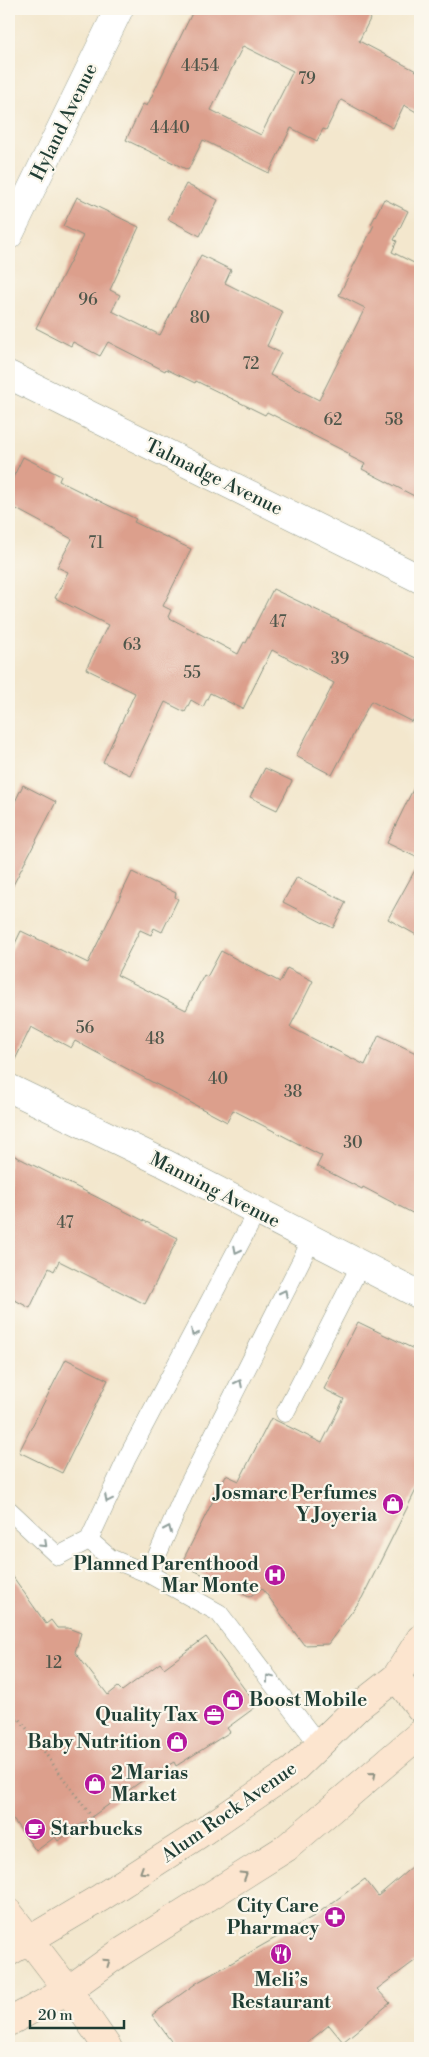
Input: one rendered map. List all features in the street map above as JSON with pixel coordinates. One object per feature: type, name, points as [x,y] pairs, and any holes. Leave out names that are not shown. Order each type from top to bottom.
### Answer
[{"type":"main road","name":"Alum Rock Avenue","points":[[20,1946],[100,1898],[198,1835],[293,1770],[359,1706],[396,1677],[420,1639]]},
{"type":"main road","points":[[396,1677],[420,1708]]},
{"type":"main road","points":[[9,2022],[68,1990],[118,1954],[286,1848],[420,1734]]},
{"type":"main road","points":[[9,1913],[20,1946],[68,1990],[108,2048]]},
{"type":"street","name":"Hyland Avenue","points":[[9,234],[119,9]]},
{"type":"street","name":"Talmadge Avenue","points":[[9,375],[420,579]]},
{"type":"street","name":"Manning Avenue","points":[[9,1088],[420,1294]]},
{"type":"lane","points":[[9,1510],[58,1556],[89,1540],[128,1458],[257,1211]]},
{"type":"lane","points":[[149,1574],[187,1487],[312,1239]]},
{"type":"lane","points":[[285,1413],[361,1264]]},
{"type":"lane","points":[[89,1540],[110,1558],[149,1574],[219,1613],[319,1745]]},
{"type":"path","points":[[9,1726],[19,1718],[92,1817]]},
{"type":"building","points":[[194,9],[375,9],[359,41],[420,73],[420,114],[404,105],[393,128],[341,100],[326,130],[323,129],[317,141],[291,128],[269,173],[203,140],[188,170],[126,140],[143,104],[147,106]],"holes":[[[243,46],[293,71],[261,135],[211,110]]]},
{"type":"building","points":[[186,184],[218,200],[200,236],[168,219]]},
{"type":"building","points":[[77,197],[139,227],[110,290],[120,295],[112,311],[160,335],[201,255],[231,270],[225,283],[283,312],[267,346],[281,353],[270,375],[319,400],[365,308],[339,295],[374,225],[371,224],[384,199],[408,211],[394,240],[397,241],[392,252],[420,266],[420,499],[362,469],[365,464],[349,456],[350,454],[267,412],[265,415],[196,381],[195,383],[166,369],[165,371],[108,342],[100,356],[73,342],[71,346],[36,328],[83,236],[63,226]]},
{"type":"building","points":[[23,457],[61,476],[59,481],[136,519],[134,522],[191,549],[163,606],[171,610],[168,617],[238,654],[244,642],[246,643],[273,589],[420,660],[420,707],[412,722],[371,701],[332,775],[296,756],[334,683],[272,650],[243,709],[210,693],[203,707],[191,700],[185,712],[165,702],[130,775],[103,762],[135,693],[86,669],[108,625],[55,598],[68,572],[57,567],[72,539],[9,505],[9,486]]},
{"type":"building","points":[[265,768],[292,781],[277,810],[250,797]]},
{"type":"building","points":[[420,775],[420,859],[387,843]]},
{"type":"building","points":[[23,785],[56,802],[9,893],[9,814]]},
{"type":"building","points":[[420,861],[420,937],[388,919]]},
{"type":"building","points":[[132,872],[176,893],[175,897],[178,899],[162,932],[154,928],[151,935],[140,930],[117,975],[186,1010],[204,975],[207,977],[221,951],[280,982],[287,968],[313,981],[290,1027],[365,1065],[379,1035],[420,1055],[420,1217],[363,1187],[362,1189],[317,1166],[322,1156],[233,1110],[227,1122],[75,1041],[71,1048],[31,1027],[9,1072],[9,956],[21,931],[88,963]]},
{"type":"building","points":[[297,877],[346,902],[333,928],[283,902]]},
{"type":"building","points":[[9,1153],[178,1238],[145,1304],[59,1261],[54,1271],[49,1268],[30,1308],[9,1297]]},
{"type":"building","points":[[358,1322],[420,1352],[420,1482],[362,1598],[328,1644],[304,1645],[262,1588],[249,1597],[181,1564],[226,1475],[239,1481],[271,1418],[322,1443],[344,1399],[324,1389]]},
{"type":"building","points":[[66,1359],[108,1380],[62,1473],[19,1452]]},
{"type":"building","points":[[9,1571],[46,1624],[51,1620],[57,1628],[68,1628],[81,1633],[75,1652],[108,1695],[118,1687],[122,1691],[160,1663],[164,1668],[206,1637],[257,1706],[227,1728],[230,1732],[176,1766],[174,1762],[157,1770],[58,1841],[55,1837],[36,1851],[9,1814]]},
{"type":"building","points":[[420,1860],[420,1957],[377,1989],[390,2003],[343,2042],[329,2025],[301,2048],[176,2048],[152,2015],[198,1982],[314,1916],[365,1879],[378,1896]]},
{"type":"place","name":"Josmarc Perfumes Y Joyeria","points":[[393,1504]]},
{"type":"place","name":"Planned Parenthood Mar Monte","points":[[275,1575]]},
{"type":"place","name":"Boost Mobile","points":[[233,1700]]},
{"type":"place","name":"Quality Tax","points":[[214,1715]]},
{"type":"place","name":"Baby Nutrition","points":[[177,1742]]},
{"type":"place","name":"2 Marias Market","points":[[95,1784]]},
{"type":"place","name":"Starbucks","points":[[35,1829]]},
{"type":"place","name":"City Care Pharmacy","points":[[335,1917]]},
{"type":"place","name":"Meli’s Restaurant","points":[[281,1954]]}]
